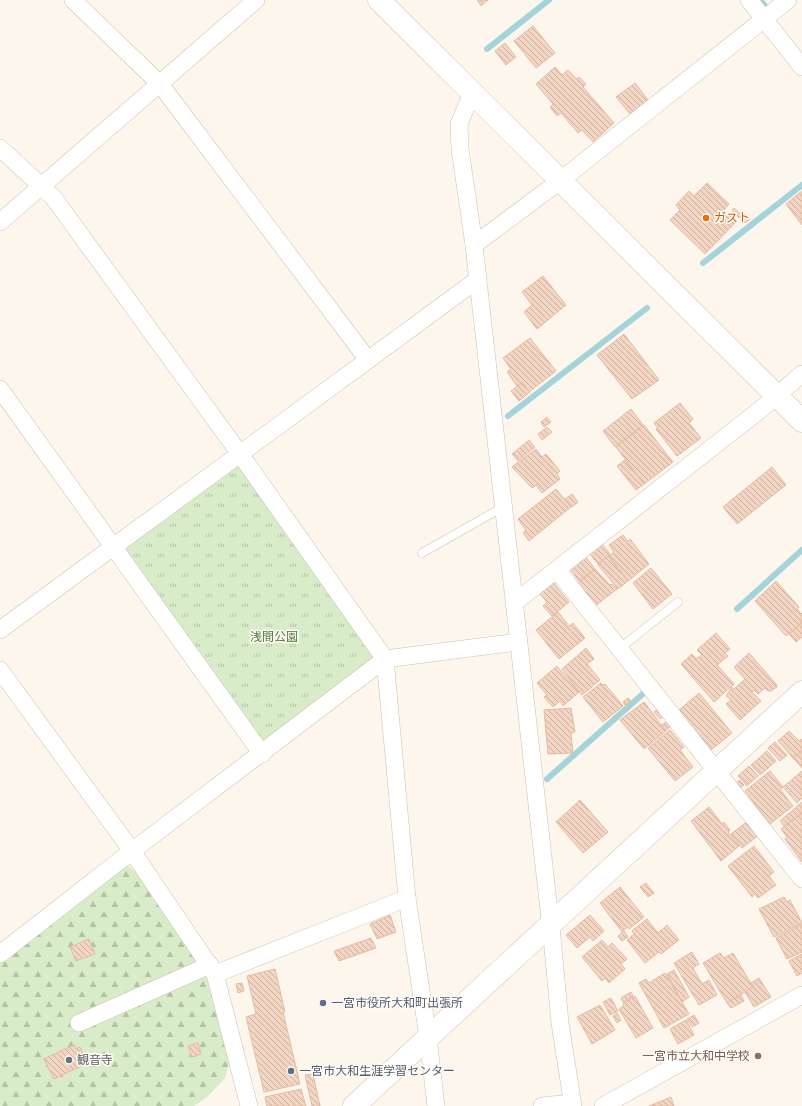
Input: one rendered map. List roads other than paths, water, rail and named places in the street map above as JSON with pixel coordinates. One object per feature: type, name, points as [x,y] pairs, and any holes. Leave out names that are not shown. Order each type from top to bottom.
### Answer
[{"type":"street","points":[[73,0],[160,84],[368,360]]},
{"type":"street","points":[[0,222],[256,0]]},
{"type":"street","points":[[379,0],[802,421]]},
{"type":"street","points":[[749,0],[802,67]]},
{"type":"street","points":[[474,245],[561,180],[788,0]]},
{"type":"street","points":[[472,93],[459,124],[460,149],[474,245],[560,1023],[572,1104],[542,1106]]},
{"type":"street","points":[[0,148],[53,197],[240,454],[385,659],[407,898],[428,1037],[436,1106]]},
{"type":"street","points":[[0,630],[478,280]]},
{"type":"street","points":[[514,603],[802,374]]},
{"type":"street","points":[[0,389],[262,754]]},
{"type":"street","points":[[557,570],[802,879]]},
{"type":"street","points":[[0,954],[132,851],[262,754],[385,659],[518,642]]},
{"type":"street","points":[[0,670],[132,851],[213,969],[249,1106]]},
{"type":"street","points":[[354,1106],[802,692]]},
{"type":"street","points":[[79,1022],[213,969],[407,898]]},
{"type":"street","points":[[603,1106],[802,995]]},
{"type":"lane","points":[[422,553],[503,507]]},
{"type":"lane","points":[[619,649],[678,602]]},
{"type":"waterway","points":[[487,49],[549,0]]},
{"type":"waterway","points":[[760,0],[765,6]]},
{"type":"waterway","points":[[703,263],[802,185]]},
{"type":"waterway","points":[[508,416],[647,308]]},
{"type":"waterway","points":[[737,609],[802,550]]},
{"type":"waterway","points":[[547,779],[645,692]]},
{"type":"place","name":"ガスト","points":[[706,218]]},
{"type":"place","name":"一宮市役所大和町出張所","points":[[323,1003]]},
{"type":"place","name":"一宮市立大和中学校","points":[[758,1056]]},
{"type":"place","name":"観音寺","points":[[69,1060]]},
{"type":"place","name":"一宮市大和生涯学習センター","points":[[291,1071]]},
{"type":"park label","name":"浅間公園","points":[[274,637]]}]
